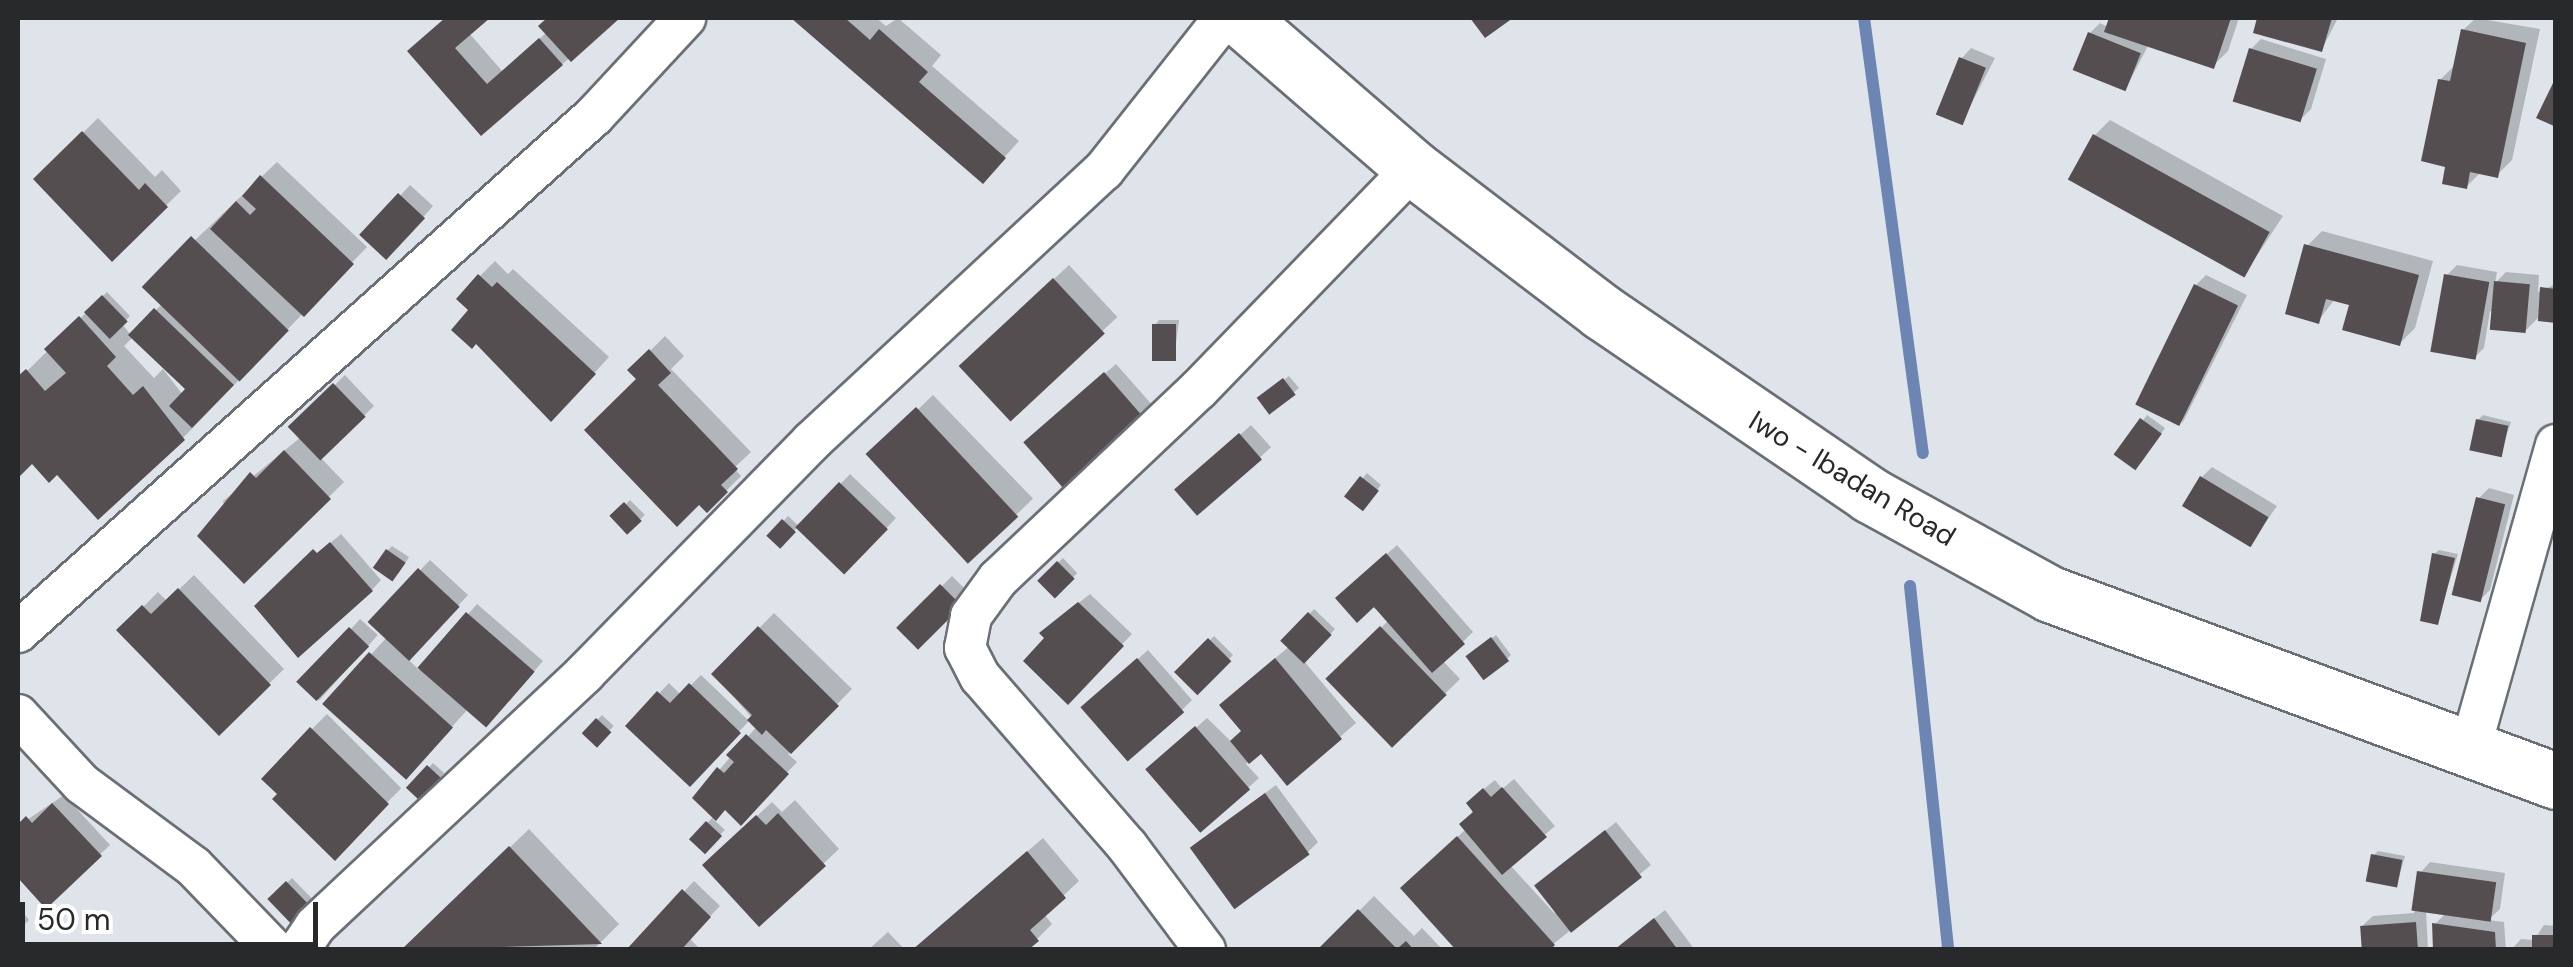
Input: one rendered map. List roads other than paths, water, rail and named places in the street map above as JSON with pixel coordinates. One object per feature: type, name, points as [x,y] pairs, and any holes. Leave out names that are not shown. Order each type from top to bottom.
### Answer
[{"type":"main road","name":"Iwo - Ibadan Road","points":[[1240,18],[1412,168],[1746,415],[2001,567],[2050,594],[2556,781]]},
{"type":"street","points":[[18,632],[594,116],[685,18]]},
{"type":"street","points":[[299,950],[315,926],[584,674],[810,442],[1104,170],[1224,18]]},
{"type":"street","points":[[1205,950],[1128,847],[980,677],[965,648],[971,616],[998,579],[1198,390],[1412,168]]},
{"type":"street","points":[[2470,749],[2556,445]]},
{"type":"street","points":[[18,715],[82,784],[192,866],[274,950]]},
{"type":"waterway","points":[[1864,18],[1923,453]]},
{"type":"waterway","points":[[1910,586],[1948,950]]}]
